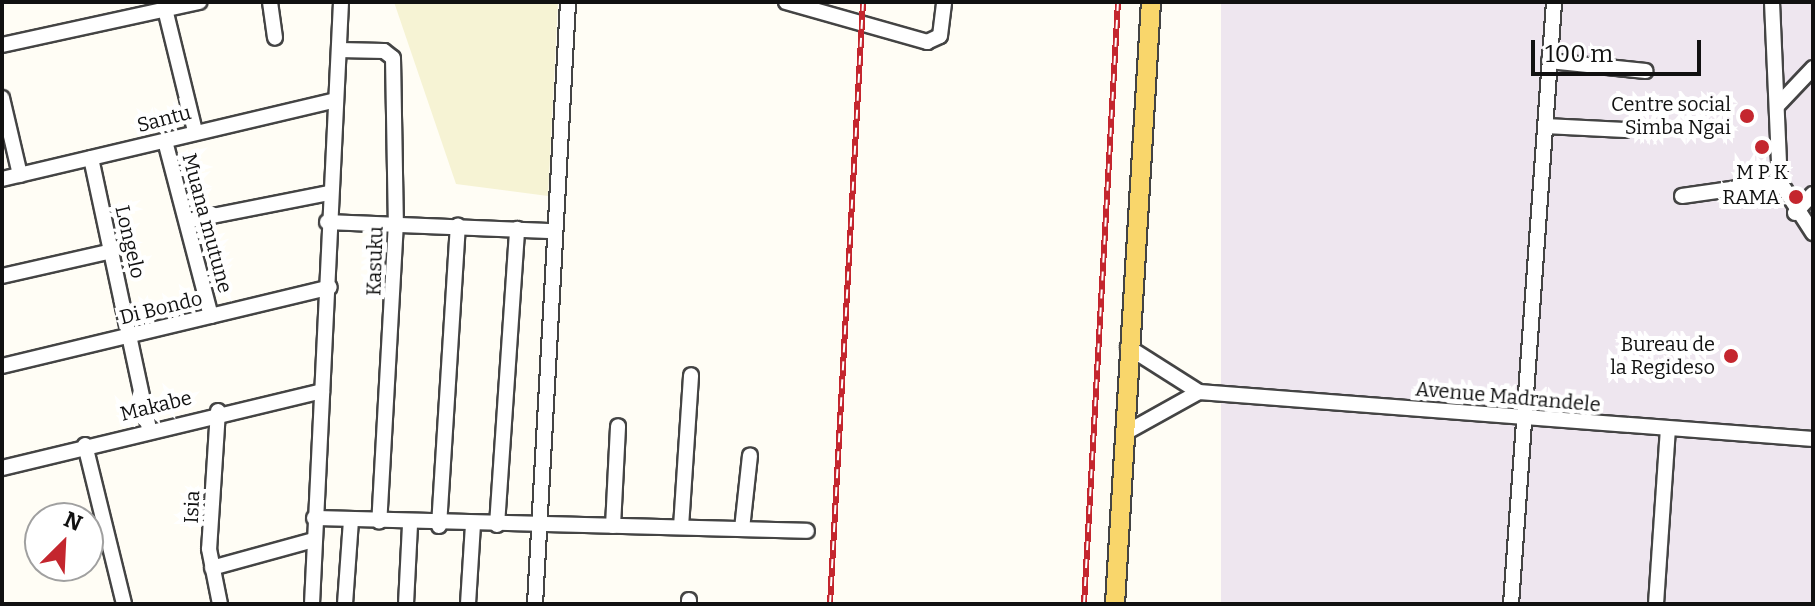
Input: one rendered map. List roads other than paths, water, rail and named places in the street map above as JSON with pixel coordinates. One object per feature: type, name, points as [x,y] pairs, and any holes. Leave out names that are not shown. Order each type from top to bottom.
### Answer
[{"type":"main road","points":[[1115,604],[1151,2]]},
{"type":"street","points":[[2,45],[199,2]]},
{"type":"street","points":[[270,2],[275,38]]},
{"type":"street","points":[[312,604],[314,518],[330,287],[328,193],[341,2]]},
{"type":"street","points":[[535,604],[568,2]]},
{"type":"street","points":[[786,2],[927,42],[940,36],[944,2]]},
{"type":"street","points":[[1511,604],[1522,419],[1535,339],[1554,2]]},
{"type":"street","points":[[1772,2],[1780,182],[1795,213],[1813,233]]},
{"type":"street","points":[[170,6],[195,131]]},
{"type":"street","name":"Kasuku","points":[[339,50],[393,58],[396,222],[379,522]]},
{"type":"street","points":[[1549,61],[1645,71]]},
{"type":"street","points":[[1778,105],[1813,68]]},
{"type":"street","points":[[2,98],[20,175]]},
{"type":"street","name":"Santu","points":[[2,179],[336,100]]},
{"type":"street","points":[[1545,126],[1625,130]]},
{"type":"street","name":"Muana mutune","points":[[165,141],[211,316]]},
{"type":"street","name":"Longelo","points":[[91,158],[149,429]]},
{"type":"street","points":[[1682,196],[1780,182]]},
{"type":"street","points":[[187,221],[328,193]]},
{"type":"street","points":[[1795,213],[1813,194]]},
{"type":"street","points":[[327,222],[396,222],[554,231]]},
{"type":"street","points":[[439,526],[458,226]]},
{"type":"street","points":[[497,525],[517,229]]},
{"type":"street","points":[[2,276],[112,251]]},
{"type":"street","name":"Di Bondo","points":[[2,366],[330,287]]},
{"type":"street","points":[[1127,432],[1199,392],[1128,347]]},
{"type":"street","points":[[681,527],[691,375]]},
{"type":"street","name":"Makabe","points":[[2,468],[218,411],[322,391]]},
{"type":"street","name":"Avenue Madrandele","points":[[1199,392],[1813,439]]},
{"type":"street","name":"Isia","points":[[218,411],[212,568],[220,604]]},
{"type":"street","points":[[613,526],[618,426]]},
{"type":"street","points":[[1656,604],[1668,430]]},
{"type":"street","points":[[85,445],[124,604]]},
{"type":"street","points":[[742,529],[750,455]]},
{"type":"street","points":[[314,518],[439,526],[539,523],[807,531]]},
{"type":"street","points":[[345,604],[351,521]]},
{"type":"street","points":[[406,604],[410,524]]},
{"type":"street","points":[[468,604],[473,525]]},
{"type":"street","points":[[212,568],[314,540]]},
{"type":"railway","points":[[830,604],[863,2]]},
{"type":"railway","points":[[1084,604],[1118,2]]},
{"type":"place","name":"Centre social Simba Ngai","points":[[1747,116]]},
{"type":"place","name":"M P K","points":[[1762,147]]},
{"type":"place","name":"RAMA","points":[[1796,197]]},
{"type":"place","name":"Bureau de la Regideso","points":[[1731,356]]}]
